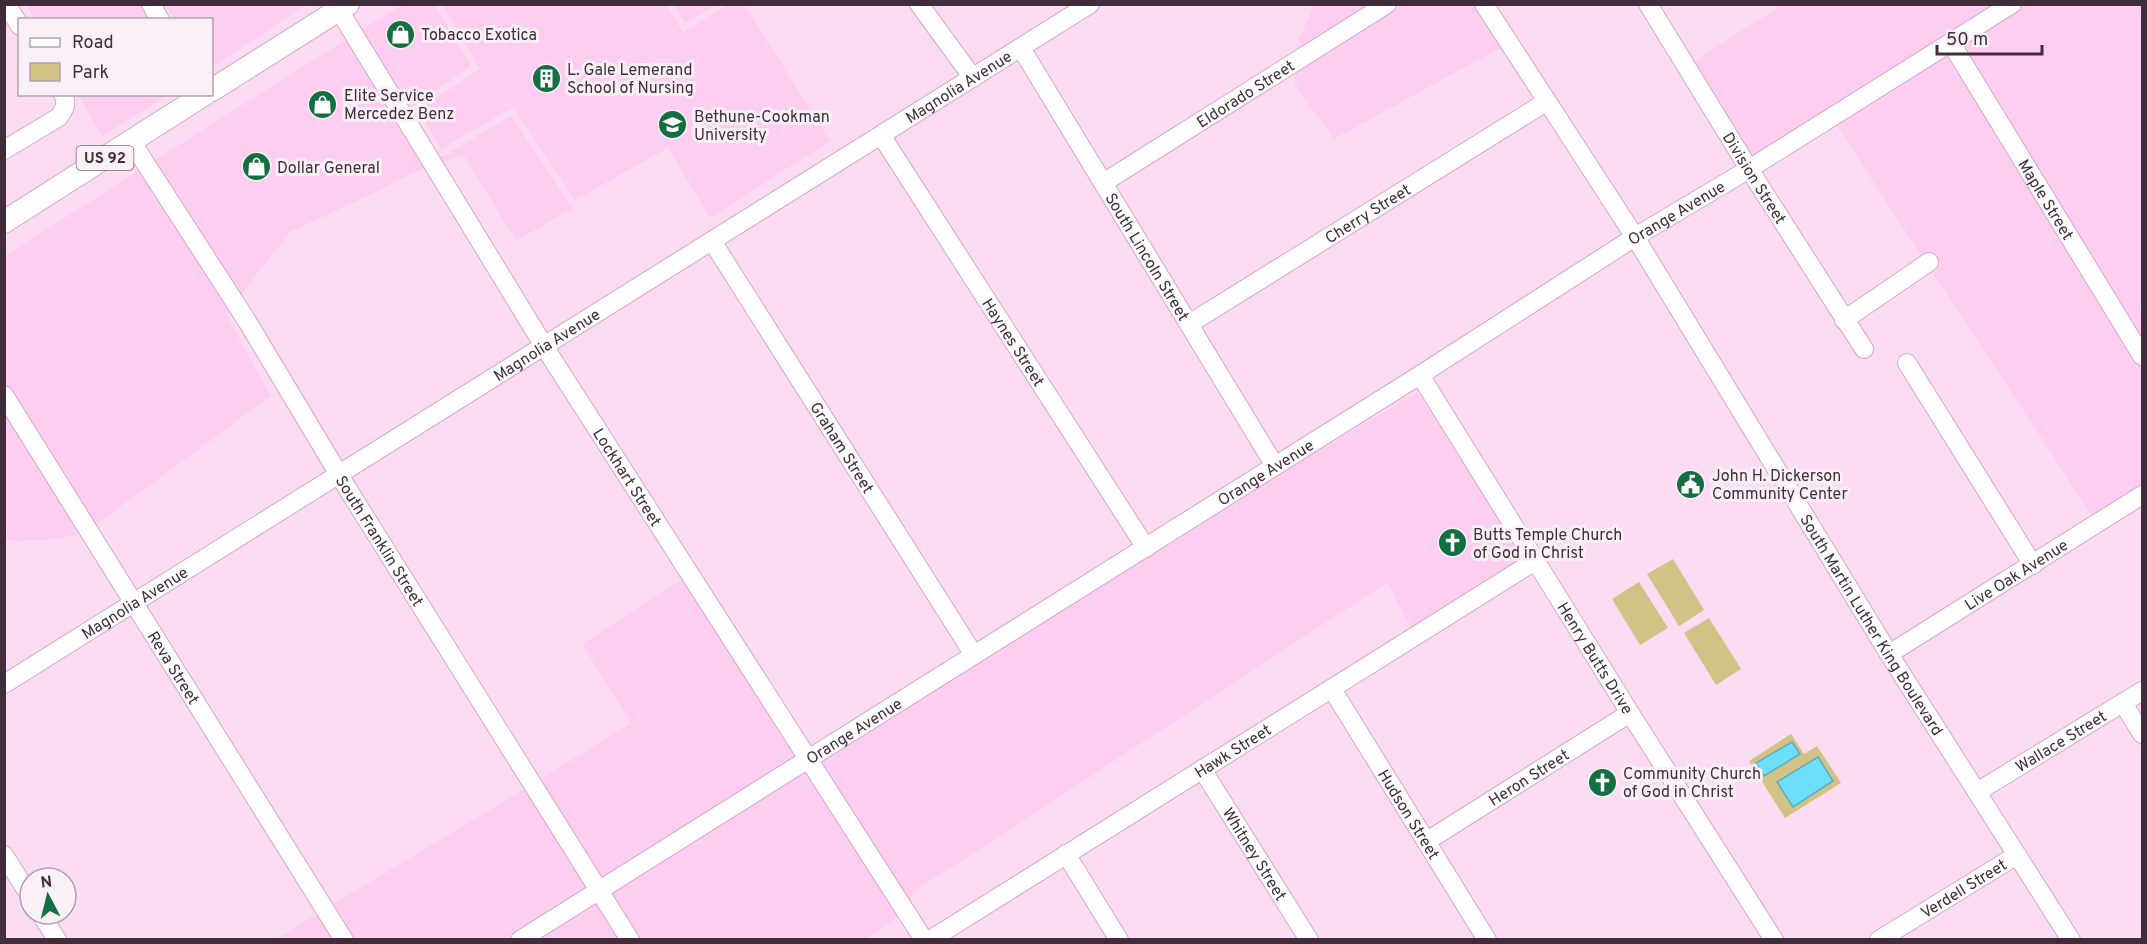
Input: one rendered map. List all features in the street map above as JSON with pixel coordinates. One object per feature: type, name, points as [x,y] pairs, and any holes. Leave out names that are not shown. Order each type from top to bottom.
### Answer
[{"type":"main road","points":[[213,89],[343,7]]},
{"type":"main road","name":"US 92","points":[[4,222],[202,96]]},
{"type":"street","points":[[6,4],[18,23]]},
{"type":"street","points":[[151,4],[159,18]]},
{"type":"street","points":[[919,4],[973,78]]},
{"type":"street","name":"Magnolia Avenue","points":[[4,684],[1090,4]]},
{"type":"street","name":"Eldorado Street","points":[[1103,183],[1387,4]]},
{"type":"street","name":"South Martin Luther King Boulevard","points":[[1484,4],[1635,237],[1889,654],[2071,939]]},
{"type":"street","name":"Orange Avenue","points":[[520,939],[1146,548],[1635,237],[1749,169],[2012,4]]},
{"type":"street","name":"Lockhart Street","points":[[343,7],[544,346],[807,760],[924,939]]},
{"type":"street","name":"Division Street","points":[[1657,8],[1749,169],[1864,349]]},
{"type":"street","name":"Maple Street","points":[[1951,43],[2142,356]]},
{"type":"street","name":"South Lincoln Street","points":[[1021,48],[1275,466]]},
{"type":"street","points":[[4,150],[59,117],[65,109],[64,96]]},
{"type":"street","name":"Cherry Street","points":[[1189,324],[1546,102]]},
{"type":"street","name":"Haynes Street","points":[[881,135],[1146,548]]},
{"type":"street","name":"South Franklin Street","points":[[131,141],[247,321],[339,475],[630,939]]},
{"type":"street","name":"Graham Street","points":[[712,241],[974,655]]},
{"type":"street","points":[[1844,320],[1929,262]]},
{"type":"street","points":[[1906,363],[2033,565]]},
{"type":"street","name":"Henry Butts Drive","points":[[1420,375],[1629,713],[1774,939]]},
{"type":"street","name":"Reva Street","points":[[4,395],[344,939]]},
{"type":"street","name":"Live Oak Avenue","points":[[1889,654],[2142,495]]},
{"type":"street","name":"Hawk Street","points":[[930,939],[1535,561]]},
{"type":"street","name":"Hudson Street","points":[[1332,689],[1487,939]]},
{"type":"street","name":"Wallace Street","points":[[1977,792],[2142,691]]},
{"type":"street","points":[[2123,703],[2142,734]]},
{"type":"street","name":"Heron Street","points":[[1427,841],[1629,713]]},
{"type":"street","name":"Whitney Street","points":[[1202,769],[1309,939]]},
{"type":"street","points":[[1066,854],[1119,939]]},
{"type":"street","points":[[4,855],[18,877]]},
{"type":"street","name":"Verdell Street","points":[[1879,939],[2017,855]]},
{"type":"street","points":[[49,926],[57,939]]},
{"type":"shaded area","points":[[26,5],[142,5],[151,18],[34,18]]},
{"type":"shaded area","points":[[165,5],[305,5],[213,66],[213,18],[173,18]]},
{"type":"shaded area","points":[[402,5],[435,5],[471,66],[412,107],[412,113],[436,153],[444,156],[511,116],[570,204],[575,207],[516,241],[463,154],[440,163],[360,31]]},
{"type":"shaded area","name":"Bethune-Cookman University","points":[[442,5],[667,5],[683,32],[728,5],[745,5],[830,141],[710,218],[668,148],[575,200],[513,107],[441,149],[418,110],[480,69]]},
{"type":"shaded area","points":[[674,5],[716,5],[685,23]]},
{"type":"shaded area","points":[[1314,5],[1372,5],[1297,51],[1298,42]]},
{"type":"shaded area","points":[[1402,5],[1475,5],[1502,47],[1334,139],[1295,85],[1296,71]]},
{"type":"shaded area","points":[[1781,5],[1997,5],[1751,159],[1692,63]]},
{"type":"shaded area","points":[[2027,5],[2142,5],[2142,342],[1961,46]]},
{"type":"shaded area","points":[[347,39],[426,168],[290,232],[240,296],[153,161]]},
{"type":"shaded area","points":[[1949,53],[2142,371],[2142,486],[2093,517],[1931,270],[1939,264],[1932,251],[1922,257],[1837,126],[1760,172]]},
{"type":"shaded area","points":[[79,96],[166,96],[102,136]]},
{"type":"shaded area","points":[[141,169],[231,309],[226,315],[271,396],[94,526],[5,382],[5,256]]},
{"type":"shaded area","points":[[1417,392],[1525,558],[1411,630],[1388,582],[915,891],[908,902],[818,763],[1236,500]]},
{"type":"shaded area","points":[[4,409],[81,533],[56,539],[17,541],[5,539],[4,430],[6,426]]},
{"type":"shaded area","points":[[683,579],[796,757],[601,880],[539,780],[631,723],[582,644]]},
{"type":"shaded area","points":[[805,770],[899,915],[895,920],[865,939],[639,939],[609,893]]},
{"type":"shaded area","points":[[526,788],[588,887],[505,939],[353,939],[332,905]]},
{"type":"shaded area","points":[[597,901],[621,940],[535,940]]},
{"type":"shaded area","points":[[319,913],[335,940],[275,940]]},
{"type":"green space","points":[[1673,559],[1704,610],[1679,626],[1647,574]]},
{"type":"green space","points":[[1639,582],[1668,628],[1640,645],[1612,599]]},
{"type":"green space","points":[[1709,618],[1741,669],[1716,685],[1684,633]]},
{"type":"green space","points":[[1791,734],[1804,754],[1817,746],[1841,783],[1785,818],[1749,761]]},
{"type":"water","points":[[1792,742],[1800,754],[1764,776],[1756,763]]},
{"type":"water","points":[[1818,757],[1833,781],[1793,807],[1777,782]]},
{"type":"place","name":"Tobacco Exotica","points":[[400,34]]},
{"type":"place","name":"L. Gale Lemerand School of Nursing","points":[[546,78]]},
{"type":"place","name":"Elite Service Mercedez Benz","points":[[323,104]]},
{"type":"place","name":"Bethune-Cookman University","points":[[673,125]]},
{"type":"place","name":"Dollar General","points":[[256,167]]},
{"type":"place","name":"John H. Dickerson Community Center","points":[[1691,484]]},
{"type":"place","name":"Butts Temple Church of God in Christ","points":[[1452,543]]},
{"type":"place","name":"Community Church of God in Christ","points":[[1602,782]]}]
